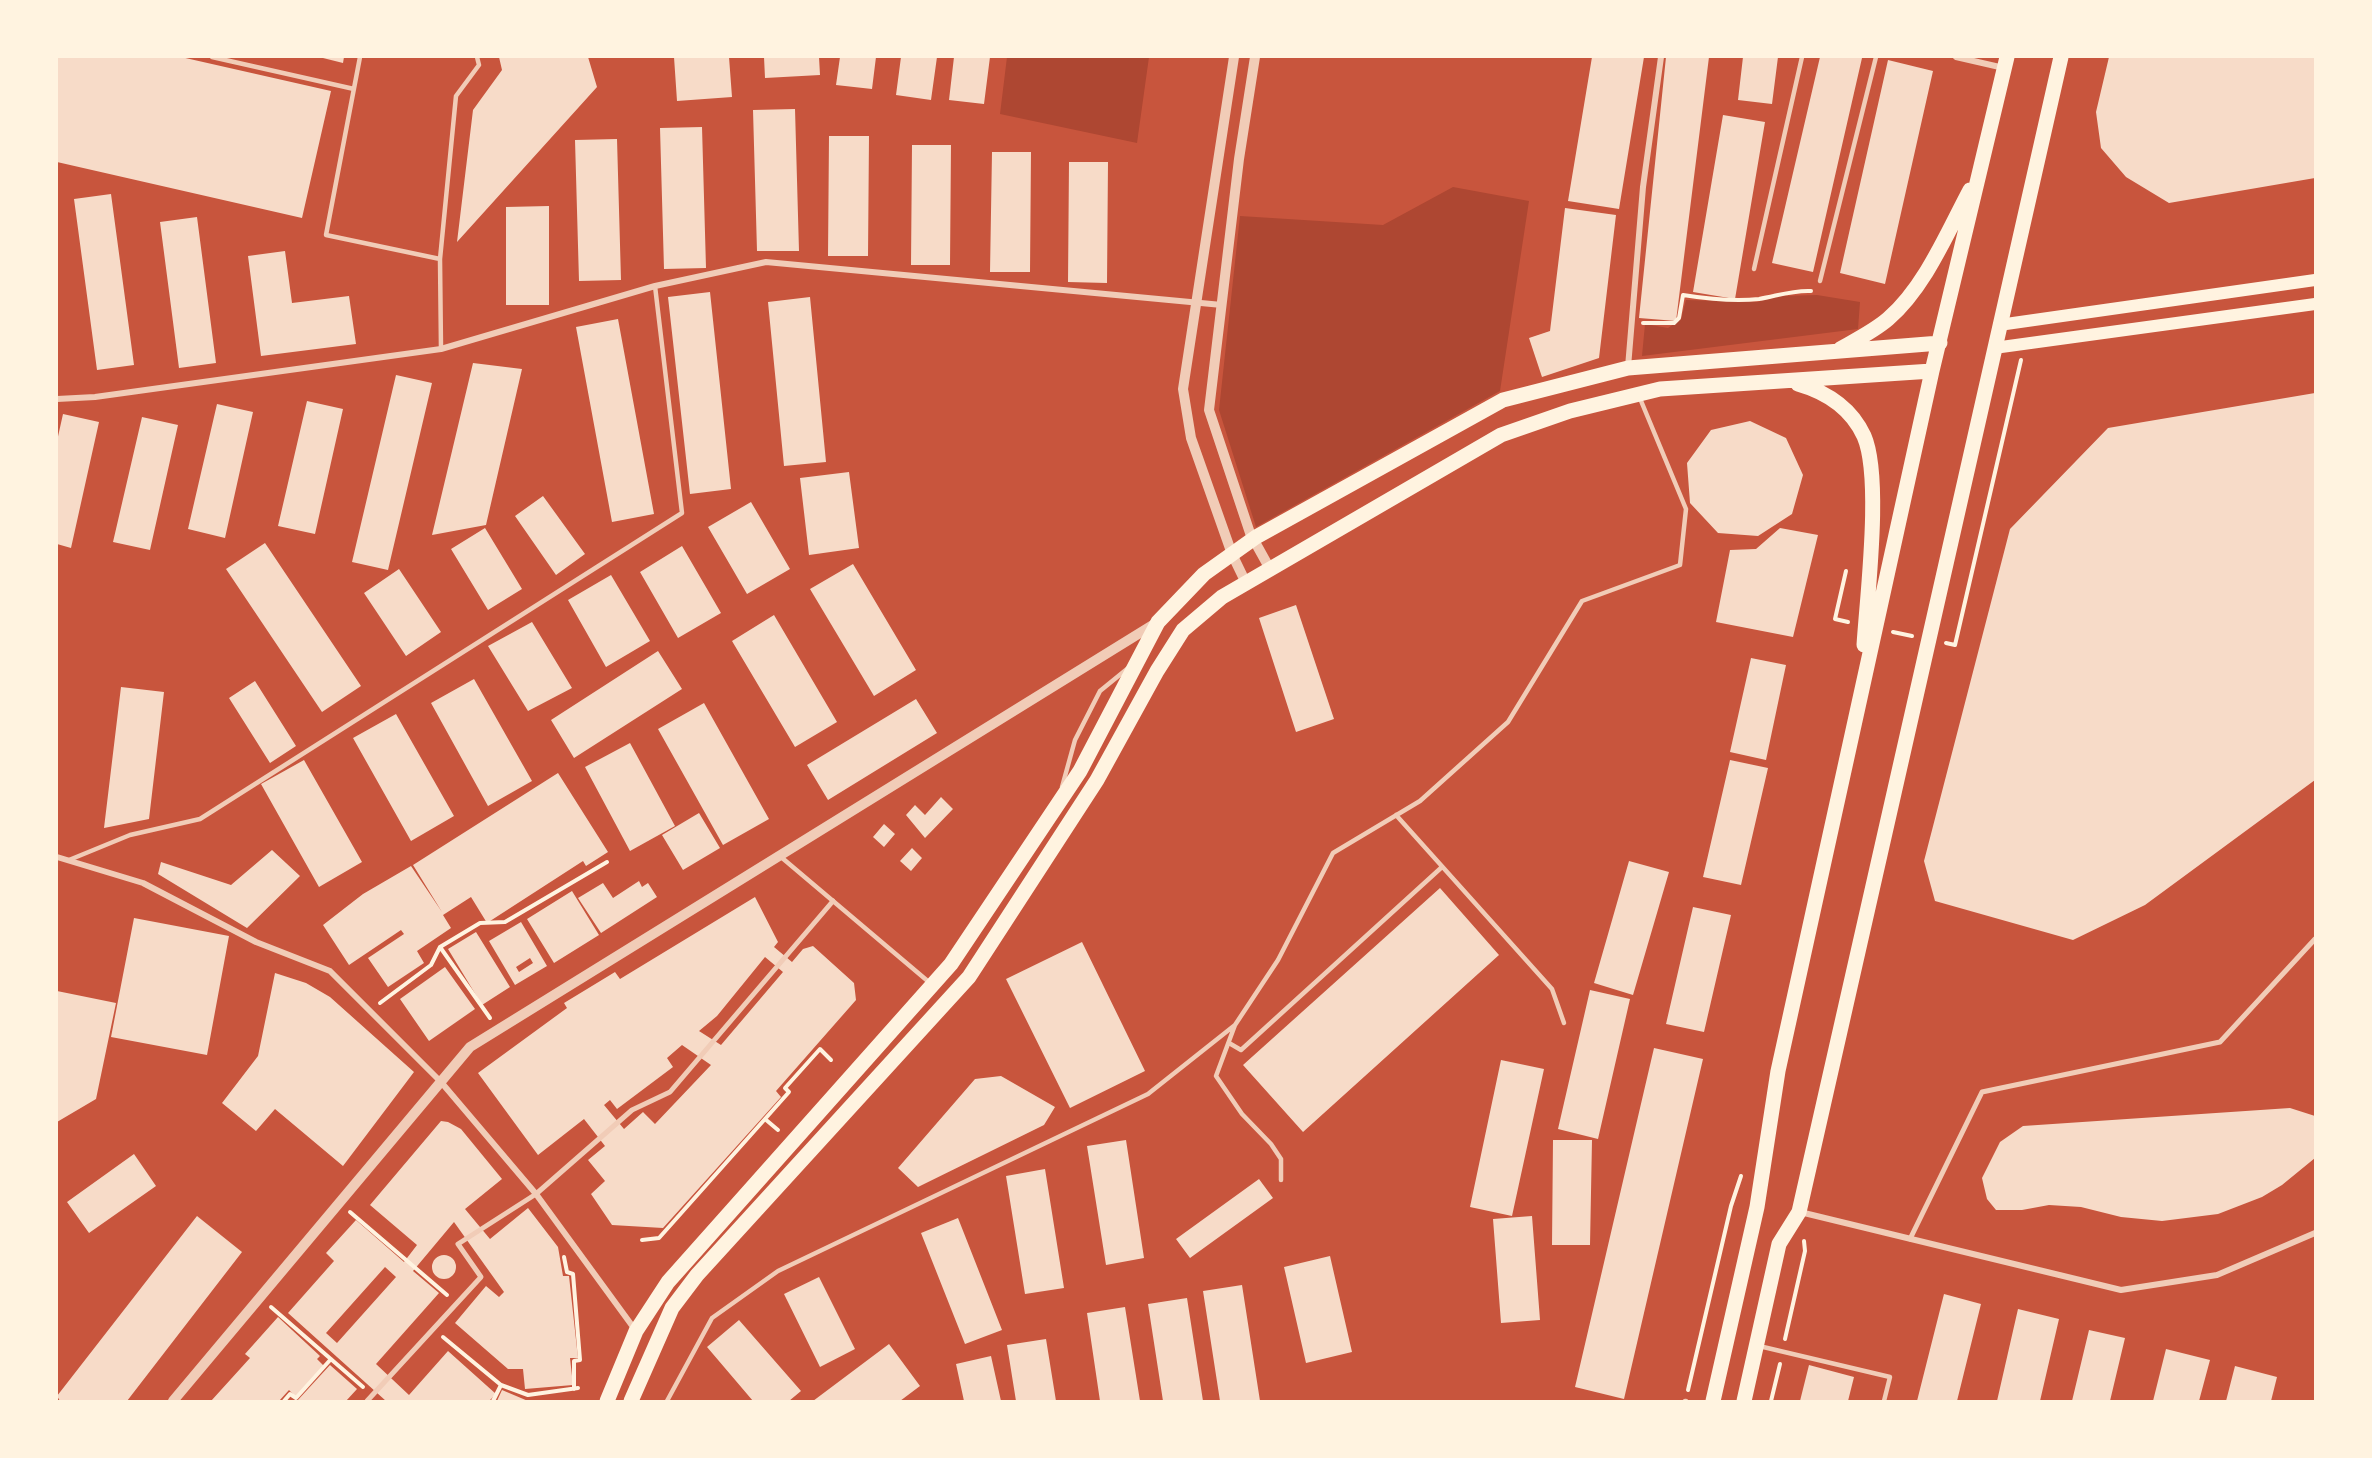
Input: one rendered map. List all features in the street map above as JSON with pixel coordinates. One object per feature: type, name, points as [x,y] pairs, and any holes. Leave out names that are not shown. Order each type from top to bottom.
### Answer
[{"type":"main road","points":[[1744,1401],[1779,1244],[1799,1212],[2061,57]]},
{"type":"main road","points":[[1713,1401],[1757,1208],[1778,1071],[1932,371],[2006,62]]},
{"type":"main road","points":[[1837,352],[1888,319],[1908,296],[1922,277],[1979,175]]},
{"type":"main road","points":[[1999,325],[2315,280]]},
{"type":"main road","points":[[1994,348],[2315,304]]},
{"type":"main road","points":[[608,1401],[636,1331],[668,1282],[951,964],[1080,771],[1158,622],[1204,574],[1253,539],[1503,400],[1628,368],[1940,343]]},
{"type":"main road","points":[[631,1401],[672,1308],[697,1275],[969,977],[1097,780],[1156,670],[1182,630],[1222,597],[1501,435],[1570,411],[1660,389],[1932,371]]},
{"type":"main road","points":[[1787,381],[1820,390],[1836,401],[1849,414],[1864,437],[1871,472],[1872,517],[1861,693]]},
{"type":"street","points":[[1234,57],[1183,389],[1191,438],[1232,554],[1246,583]]},
{"type":"street","points":[[1255,57],[1239,159],[1209,411],[1253,539],[1270,569]]},
{"type":"street","points":[[1628,368],[1643,187],[1661,57]]},
{"type":"street","points":[[1956,57],[2006,62]]},
{"type":"street","points":[[57,399],[95,397],[441,349],[655,286],[766,262],[1222,305]]},
{"type":"street","points":[[173,1401],[470,1047],[1158,622]]},
{"type":"street","points":[[57,857],[142,883],[256,942],[330,971],[441,1082],[536,1194],[636,1331]]},
{"type":"street","points":[[368,1401],[481,1277],[458,1244],[536,1194],[632,1110],[669,1092],[833,901]]},
{"type":"street","points":[[1910,1239],[1982,1092],[2220,1042],[2315,939]]},
{"type":"street","points":[[1799,1212],[2121,1290],[2217,1275],[2315,1233]]},
{"type":"lane","points":[[212,57],[354,89]]},
{"type":"lane","points":[[360,57],[326,235],[440,259]]},
{"type":"lane","points":[[441,349],[440,259],[456,96],[479,65],[477,57]]},
{"type":"lane","points":[[1754,269],[1802,57]]},
{"type":"lane","points":[[1820,280],[1876,57]]},
{"type":"lane","points":[[69,860],[130,834],[200,819],[682,513],[655,286]]},
{"type":"lane","points":[[1281,1180],[1281,1160],[1272,1144],[1242,1114],[1216,1076],[1235,1025],[1278,960],[1333,853],[1420,801],[1508,722],[1582,601],[1680,565],[1686,509],[1639,394]]},
{"type":"lane","points":[[1396,815],[1552,989],[1564,1023]]},
{"type":"lane","points":[[781,857],[932,985]]},
{"type":"lane","points":[[1228,1043],[1241,1050],[1442,867]]},
{"type":"lane","points":[[667,1401],[712,1318],[778,1271],[1148,1094],[1235,1025]]},
{"type":"lane","points":[[1756,1345],[1890,1377],[1884,1401]]},
{"type":"path","points":[[1632,322],[1674,323],[1679,318],[1683,295],[1719,300],[1760,299],[1794,290],[1819,291],[1820,280]]},
{"type":"path","points":[[1955,645],[2024,344]]},
{"type":"path","points":[[1835,619],[1846,571]]},
{"type":"path","points":[[370,1011],[431,965],[441,947],[480,923],[505,922],[607,861]]},
{"type":"path","points":[[441,947],[498,1030]]},
{"type":"path","points":[[642,1240],[659,1238],[789,1092],[785,1088],[820,1049],[831,1060]]},
{"type":"path","points":[[1686,1401],[1731,1206],[1743,1172]]},
{"type":"path","points":[[340,1204],[457,1303]]},
{"type":"path","points":[[1771,1401],[1805,1251],[1799,1212]]},
{"type":"path","points":[[433,1329],[501,1384],[528,1395],[576,1389],[574,1361],[580,1360],[573,1274],[567,1272],[562,1248]]},
{"type":"path","points":[[270,1306],[373,1395]]},
{"type":"path","points":[[284,1401],[290,1394],[296,1398],[331,1359]]},
{"type":"path","points":[[493,1401],[501,1384]]},
{"type":"shaded area","points":[[1007,57],[1149,57],[1137,143],[1000,114]]},
{"type":"shaded area","points":[[1453,187],[1529,201],[1500,391],[1256,527],[1219,410],[1240,216],[1383,225]]},
{"type":"shaded area","points":[[1817,295],[1860,302],[1858,329],[1642,356],[1645,324],[1668,328],[1681,319],[1686,300],[1757,302],[1780,296]]},
{"type":"building","points":[[57,57],[181,57],[331,91],[302,218],[57,162]]},
{"type":"building","points":[[319,57],[344,57],[343,63]]},
{"type":"building","points":[[499,57],[588,57],[597,87],[457,242],[473,110],[502,70]]},
{"type":"building","points":[[674,57],[729,57],[732,97],[677,101]]},
{"type":"building","points":[[764,57],[819,57],[820,75],[765,78]]},
{"type":"building","points":[[840,57],[876,57],[872,89],[836,85]]},
{"type":"building","points":[[901,57],[937,57],[931,100],[896,95]]},
{"type":"building","points":[[954,57],[990,57],[984,104],[949,100]]},
{"type":"building","points":[[1592,57],[1644,57],[1619,209],[1568,201]]},
{"type":"building","points":[[1666,57],[1709,57],[1676,321],[1639,318]]},
{"type":"building","points":[[1743,57],[1778,57],[1772,104],[1738,100]]},
{"type":"building","points":[[1820,57],[1862,58],[1813,272],[1772,263]]},
{"type":"building","points":[[2109,57],[2315,57],[2315,178],[2169,203],[2126,177],[2101,148],[2096,112]]},
{"type":"building","points":[[1888,60],[1933,71],[1885,284],[1840,273]]},
{"type":"building","points":[[795,109],[799,251],[757,251],[753,110]]},
{"type":"building","points":[[1723,115],[1765,122],[1735,299],[1693,292]]},
{"type":"building","points":[[702,127],[706,268],[664,269],[660,128]]},
{"type":"building","points":[[829,136],[869,136],[868,256],[828,256]]},
{"type":"building","points":[[617,139],[621,280],[579,281],[575,140]]},
{"type":"building","points":[[912,145],[951,145],[950,265],[911,265]]},
{"type":"building","points":[[992,152],[1031,152],[1030,272],[990,272]]},
{"type":"building","points":[[1069,162],[1108,162],[1107,283],[1068,282]]},
{"type":"building","points":[[111,194],[134,365],[97,370],[74,199]]},
{"type":"building","points":[[549,206],[549,305],[506,305],[506,207]]},
{"type":"building","points":[[1565,208],[1616,215],[1599,358],[1542,377],[1529,338],[1550,331]]},
{"type":"building","points":[[197,217],[216,363],[179,368],[160,222]]},
{"type":"building","points":[[285,251],[292,303],[349,296],[356,344],[261,356],[248,256]]},
{"type":"building","points":[[710,292],[731,489],[690,494],[668,297]]},
{"type":"building","points":[[810,297],[826,462],[784,466],[768,302]]},
{"type":"building","points":[[618,319],[654,514],[612,522],[576,327]]},
{"type":"building","points":[[473,363],[522,369],[486,525],[432,535]]},
{"type":"building","points":[[396,375],[432,383],[388,570],[352,562]]},
{"type":"building","points":[[2315,393],[2315,780],[2145,905],[2073,940],[1935,901],[1924,861],[2010,529],[2108,428]]},
{"type":"building","points":[[307,401],[343,409],[315,534],[278,526]]},
{"type":"building","points":[[217,404],[253,412],[225,538],[188,529]]},
{"type":"building","points":[[63,414],[99,422],[71,548],[57,544],[57,441]]},
{"type":"building","points":[[142,417],[178,425],[150,550],[113,542]]},
{"type":"building","points":[[1750,421],[1786,438],[1803,475],[1792,514],[1758,536],[1718,533],[1690,503],[1687,463],[1711,430]]},
{"type":"building","points":[[849,472],[859,548],[809,555],[800,478]]},
{"type":"building","points":[[543,496],[585,554],[556,575],[515,516]]},
{"type":"building","points":[[751,502],[790,569],[747,594],[708,527]]},
{"type":"building","points":[[485,528],[522,589],[488,610],[451,549]]},
{"type":"building","points":[[1780,528],[1818,535],[1793,637],[1716,622],[1730,550],[1756,549]]},
{"type":"building","points":[[265,543],[361,686],[322,712],[226,569]]},
{"type":"building","points":[[682,546],[721,613],[678,638],[640,572]]},
{"type":"building","points":[[853,564],[916,670],[874,696],[810,589]]},
{"type":"building","points":[[399,569],[441,632],[406,656],[364,593]]},
{"type":"building","points":[[611,575],[650,641],[606,667],[568,600]]},
{"type":"building","points":[[1296,605],[1334,719],[1296,732],[1259,618]]},
{"type":"building","points":[[774,615],[837,722],[795,747],[732,641]]},
{"type":"building","points":[[532,622],[572,688],[528,711],[488,646]]},
{"type":"building","points":[[658,651],[682,689],[574,758],[551,720]]},
{"type":"building","points":[[1751,658],[1786,665],[1766,760],[1730,752]]},
{"type":"building","points":[[474,679],[532,781],[488,806],[431,703]]},
{"type":"building","points":[[255,681],[296,746],[270,763],[229,698]]},
{"type":"building","points":[[121,687],[164,692],[149,819],[104,828]]},
{"type":"building","points":[[916,699],[937,733],[828,800],[807,765]]},
{"type":"building","points":[[704,703],[769,819],[723,845],[658,729]]},
{"type":"building","points":[[396,714],[454,816],[411,841],[353,738]]},
{"type":"building","points":[[630,743],[675,826],[630,851],[585,767]]},
{"type":"building","points":[[304,760],[362,862],[319,887],[261,784]]},
{"type":"building","points":[[1730,760],[1768,768],[1741,885],[1703,877]]},
{"type":"building","points":[[558,773],[608,852],[586,866],[583,861],[487,923],[471,897],[443,915],[451,928],[417,951],[424,963],[388,987],[368,958],[404,934],[401,930],[349,965],[323,925],[363,894],[411,866],[442,912],[413,865]]},
{"type":"building","points":[[941,797],[953,809],[925,838],[906,815],[915,805],[925,815]]},
{"type":"building","points":[[699,813],[720,848],[683,870],[662,835]]},
{"type":"building","points":[[884,824],[895,834],[884,847],[873,837]]},
{"type":"building","points":[[912,848],[922,858],[911,871],[900,861]]},
{"type":"building","points":[[272,850],[300,876],[247,928],[158,874],[161,862],[231,885]]},
{"type":"building","points":[[1629,861],[1669,872],[1633,995],[1594,983]]},
{"type":"building","points":[[639,881],[642,887],[648,883],[657,897],[601,933],[578,898],[603,883],[613,898]]},
{"type":"building","points":[[1440,888],[1499,955],[1303,1132],[1243,1065]]},
{"type":"building","points":[[572,891],[599,935],[554,963],[527,919]]},
{"type":"building","points":[[755,897],[778,942],[774,947],[792,962],[803,949],[813,946],[854,983],[856,1000],[776,1091],[781,1097],[663,1228],[612,1225],[591,1194],[605,1181],[588,1160],[605,1146],[584,1119],[538,1155],[478,1073],[567,1008],[564,1003],[615,972],[620,979]],"holes":[[[765,957],[783,972],[721,1045],[699,1031],[717,1016]],[[682,1045],[711,1065],[655,1124],[643,1112],[624,1129],[604,1105],[610,1100],[617,1109],[673,1067],[667,1058]]]},
{"type":"building","points":[[1693,907],[1731,915],[1704,1032],[1666,1024]]},
{"type":"building","points":[[134,918],[229,936],[207,1055],[111,1037]]},
{"type":"building","points":[[521,922],[547,966],[515,985],[489,941]],"holes":[[[530,958],[533,963],[519,972],[516,967]]]},
{"type":"building","points":[[476,932],[510,987],[482,1005],[448,949]]},
{"type":"building","points":[[1082,942],[1145,1071],[1070,1108],[1006,979]]},
{"type":"building","points":[[445,967],[475,1009],[429,1041],[400,999]]},
{"type":"building","points":[[275,973],[306,983],[330,997],[414,1072],[343,1166],[275,1109],[256,1131],[222,1103],[258,1056]]},
{"type":"building","points":[[1590,990],[1630,999],[1598,1139],[1558,1129]]},
{"type":"building","points":[[57,991],[116,1003],[96,1099],[57,1122]]},
{"type":"building","points":[[1654,1048],[1703,1059],[1624,1399],[1575,1387]]},
{"type":"building","points":[[1501,1060],[1544,1069],[1512,1216],[1470,1207]]},
{"type":"building","points":[[1001,1076],[1055,1107],[1044,1125],[918,1187],[898,1168],[975,1079]]},
{"type":"building","points":[[2290,1108],[2315,1116],[2315,1158],[2282,1185],[2262,1197],[2218,1214],[2162,1221],[2121,1217],[2081,1207],[2049,1205],[2022,1210],[1996,1210],[1987,1199],[1982,1178],[2000,1142],[2023,1126]]},
{"type":"building","points":[[441,1121],[461,1129],[502,1179],[465,1209],[490,1239],[528,1208],[558,1247],[563,1276],[569,1276],[578,1358],[570,1358],[573,1385],[525,1389],[523,1369],[508,1369],[455,1323],[486,1286],[499,1297],[504,1292],[454,1222],[413,1271],[439,1293],[376,1364],[409,1395],[448,1351],[496,1394],[489,1401],[386,1401],[288,1313],[334,1261],[326,1253],[356,1220],[404,1262],[417,1245],[370,1205]],"holes":[[[385,1267],[396,1277],[337,1343],[326,1333]]]},
{"type":"building","points":[[1126,1140],[1144,1258],[1106,1265],[1087,1146]]},
{"type":"building","points":[[1553,1140],[1592,1140],[1590,1245],[1552,1245]]},
{"type":"building","points":[[134,1154],[156,1186],[89,1233],[67,1202]]},
{"type":"building","points":[[1045,1169],[1064,1288],[1025,1294],[1006,1176]]},
{"type":"building","points":[[1259,1179],[1273,1198],[1190,1258],[1176,1239]]},
{"type":"building","points":[[197,1216],[242,1252],[127,1401],[60,1401],[57,1396]]},
{"type":"building","points":[[1532,1216],[1540,1320],[1501,1323],[1493,1219]]},
{"type":"building","points":[[958,1218],[1002,1330],[965,1344],[921,1233]]},
{"type":"building","points":[[439,1255],[449,1255],[456,1262],[456,1272],[449,1279],[439,1279],[432,1272],[432,1262]]},
{"type":"building","points":[[1330,1256],[1352,1352],[1306,1363],[1284,1267]]},
{"type":"building","points":[[819,1277],[855,1349],[820,1367],[784,1294]]},
{"type":"building","points":[[1242,1285],[1260,1401],[1220,1401],[1203,1291]]},
{"type":"building","points":[[1944,1294],[1981,1304],[1957,1401],[1917,1401]]},
{"type":"building","points":[[1187,1298],[1203,1401],[1163,1401],[1148,1304]]},
{"type":"building","points":[[1125,1307],[1140,1401],[1100,1401],[1087,1313]]},
{"type":"building","points":[[2018,1309],[2059,1319],[2040,1401],[1997,1401]]},
{"type":"building","points":[[278,1317],[320,1356],[317,1359],[324,1366],[296,1397],[289,1390],[279,1401],[211,1401],[250,1358],[245,1354]]},
{"type":"building","points":[[739,1320],[801,1391],[789,1401],[753,1401],[707,1347]]},
{"type":"building","points":[[2089,1330],[2125,1338],[2110,1401],[2072,1401]]},
{"type":"building","points":[[1046,1339],[1056,1401],[1016,1401],[1007,1345]]},
{"type":"building","points":[[889,1344],[920,1386],[900,1401],[813,1401]]},
{"type":"building","points":[[2166,1349],[2210,1360],[2199,1401],[2153,1401]]},
{"type":"building","points":[[991,1356],[1001,1401],[964,1401],[956,1364]]},
{"type":"building","points":[[330,1365],[357,1389],[346,1401],[297,1401]]},
{"type":"building","points":[[1809,1365],[1854,1377],[1848,1401],[1800,1401]]},
{"type":"building","points":[[2235,1366],[2277,1377],[2271,1401],[2226,1401]]},
{"type":"building","points":[[502,1390],[528,1401],[497,1401]]}]
